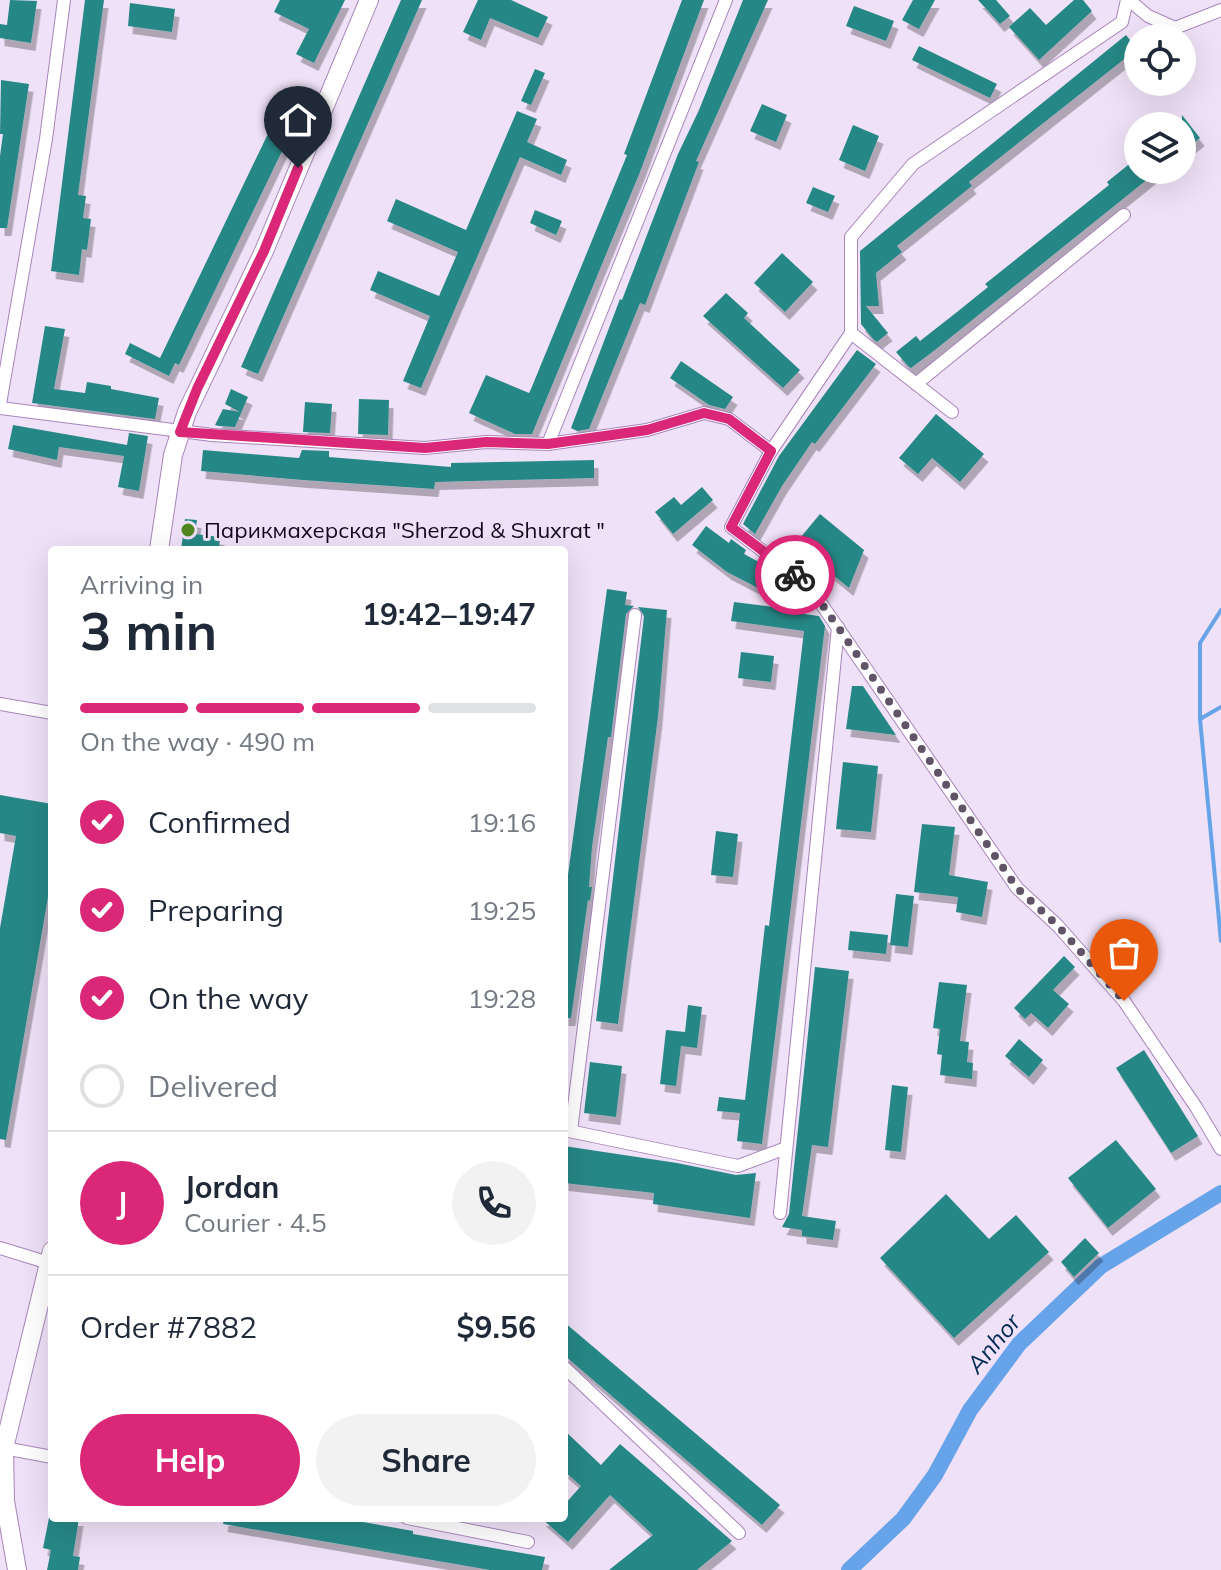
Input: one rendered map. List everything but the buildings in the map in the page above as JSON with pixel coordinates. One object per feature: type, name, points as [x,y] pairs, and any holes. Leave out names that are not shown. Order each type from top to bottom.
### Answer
[{"type":"main road","points":[[160,546],[169,478],[180,432],[197,389],[264,251],[369,0]]},
{"type":"main road","points":[[17,1570],[6,1511],[4,1448],[48,1265]]},
{"type":"street","points":[[64,0],[46,139],[0,406],[180,432],[425,448],[486,442],[548,444],[647,430],[704,413],[729,419],[771,451]]},
{"type":"street","points":[[548,444],[726,0]]},
{"type":"street","points":[[1221,10],[1175,28],[1148,16],[1128,0],[1122,22],[913,164],[851,237],[851,333],[771,451],[731,527],[809,586],[1017,888],[1058,926],[1124,1001],[1221,1149]]},
{"type":"street","points":[[916,384],[1124,215]]},
{"type":"street","points":[[851,333],[952,412]]},
{"type":"street","points":[[635,615],[568,1130],[738,1166],[786,1148]]},
{"type":"street","points":[[780,1213],[838,627]]},
{"type":"street","points":[[0,704],[48,712]]},
{"type":"street","points":[[0,1248],[48,1257]]},
{"type":"street","points":[[568,1371],[739,1533]]},
{"type":"street","points":[[4,1448],[48,1456]]},
{"type":"street","points":[[427,1522],[528,1542]]},
{"type":"waterway","points":[[1221,610],[1200,643],[1200,719],[1221,941]]},
{"type":"waterway","points":[[1200,719],[1221,707]]},
{"type":"waterway","name":"Anhor","points":[[849,1570],[903,1519],[935,1475],[970,1410],[1019,1344],[1101,1266],[1221,1193]]},
{"type":"way so far","points":[[795,575],[809,586],[1017,888],[1058,926],[1124,1001]]},
{"type":"place","name":"Парикмахерская \"Sherzod & Shuxrat \"","points":[[188,530]]},
{"type":"route","points":[[298,168],[264,251],[197,389],[180,432],[425,448],[486,442],[548,444],[647,430],[704,413],[729,419],[771,451],[731,527],[795,575]]}]
